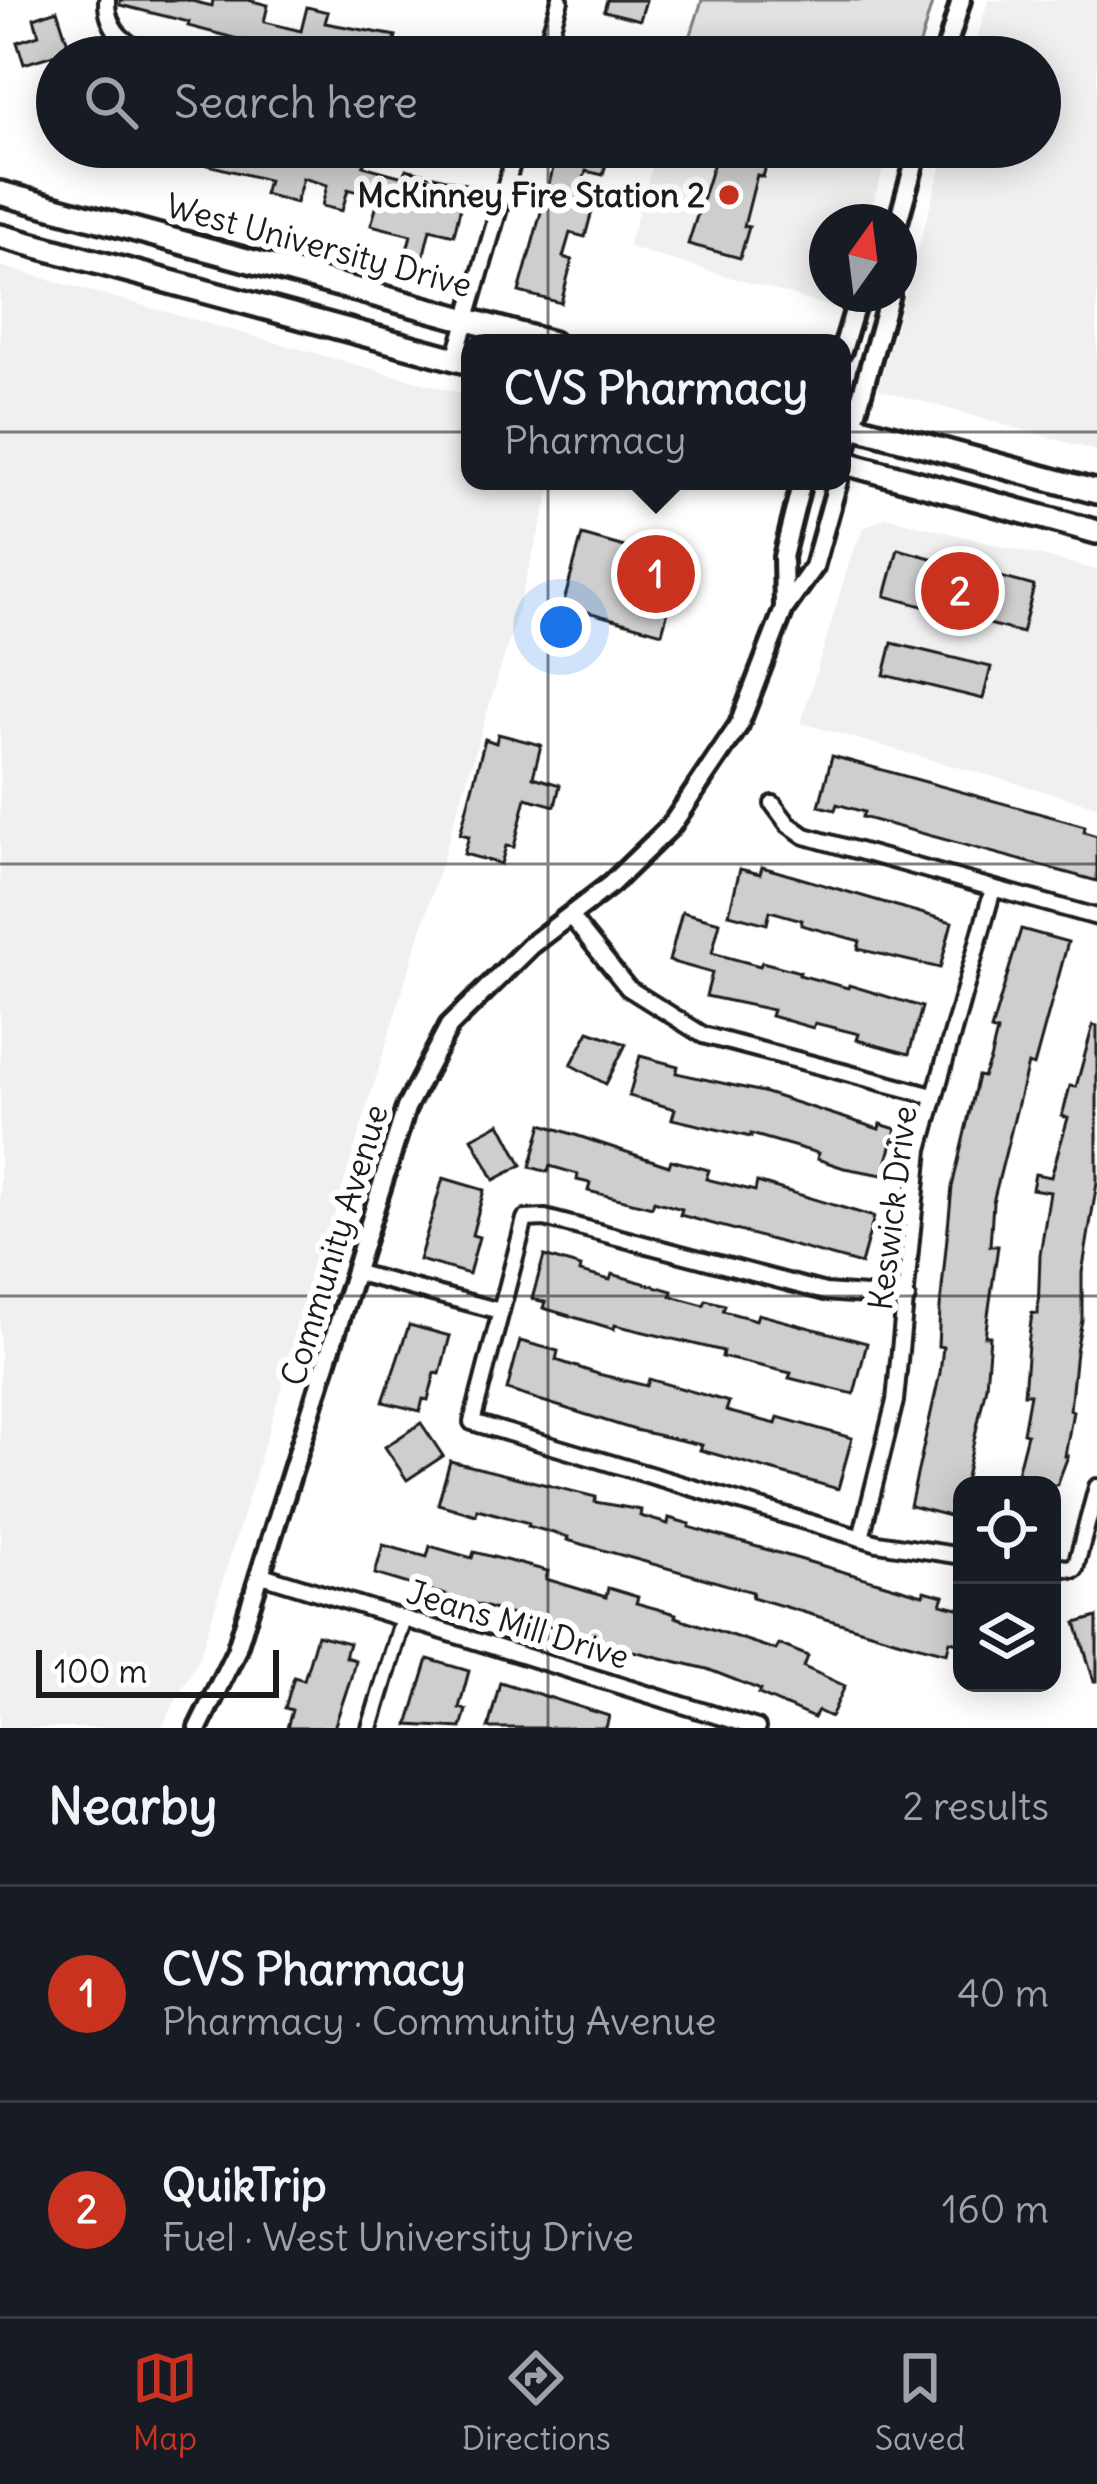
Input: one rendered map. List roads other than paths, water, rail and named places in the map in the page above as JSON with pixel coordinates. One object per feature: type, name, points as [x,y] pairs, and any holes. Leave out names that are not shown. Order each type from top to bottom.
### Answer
[{"type":"highway","name":"West University Drive","points":[[0,193],[518,334]]},
{"type":"highway","points":[[0,236],[461,361]]},
{"type":"highway","points":[[851,425],[1097,492]]},
{"type":"highway","points":[[851,464],[1097,532]]},
{"type":"street","points":[[107,0],[106,13],[119,36]]},
{"type":"street","points":[[549,36],[560,0]]},
{"type":"street","points":[[950,36],[961,0]]},
{"type":"street","points":[[465,334],[512,168]]},
{"type":"street","points":[[903,204],[913,168]]},
{"type":"street","points":[[851,412],[884,312]]},
{"type":"street","name":"Community Avenue","points":[[784,609],[783,557],[800,490]]},
{"type":"street","name":"Community Avenue","points":[[198,1728],[236,1651],[262,1575],[406,1108],[449,1026],[530,946],[611,884],[671,826],[739,725],[784,609],[814,567],[835,490]]},
{"type":"street","points":[[773,804],[805,836],[1097,917]]},
{"type":"street","name":"Keswick Drive","points":[[861,1538],[895,1401],[920,1149],[993,890]]},
{"type":"street","points":[[569,916],[628,988],[703,1035],[933,1096]]},
{"type":"street","points":[[907,1298],[825,1292],[545,1218],[525,1219],[472,1421],[861,1538],[953,1554]]},
{"type":"street","points":[[357,1273],[500,1311]]},
{"type":"street","points":[[1061,1567],[1075,1569],[1097,1487]]},
{"type":"street","name":"Jeans Mill Drive","points":[[262,1575],[758,1728]]},
{"type":"street","points":[[370,1728],[403,1618]]},
{"type":"place","name":"McKinney Fire Station 2","points":[[729,195]]},
{"type":"place","name":"CVS Pharmacy","points":[[656,574]]},
{"type":"place","name":"QuikTrip","points":[[960,591]]}]
